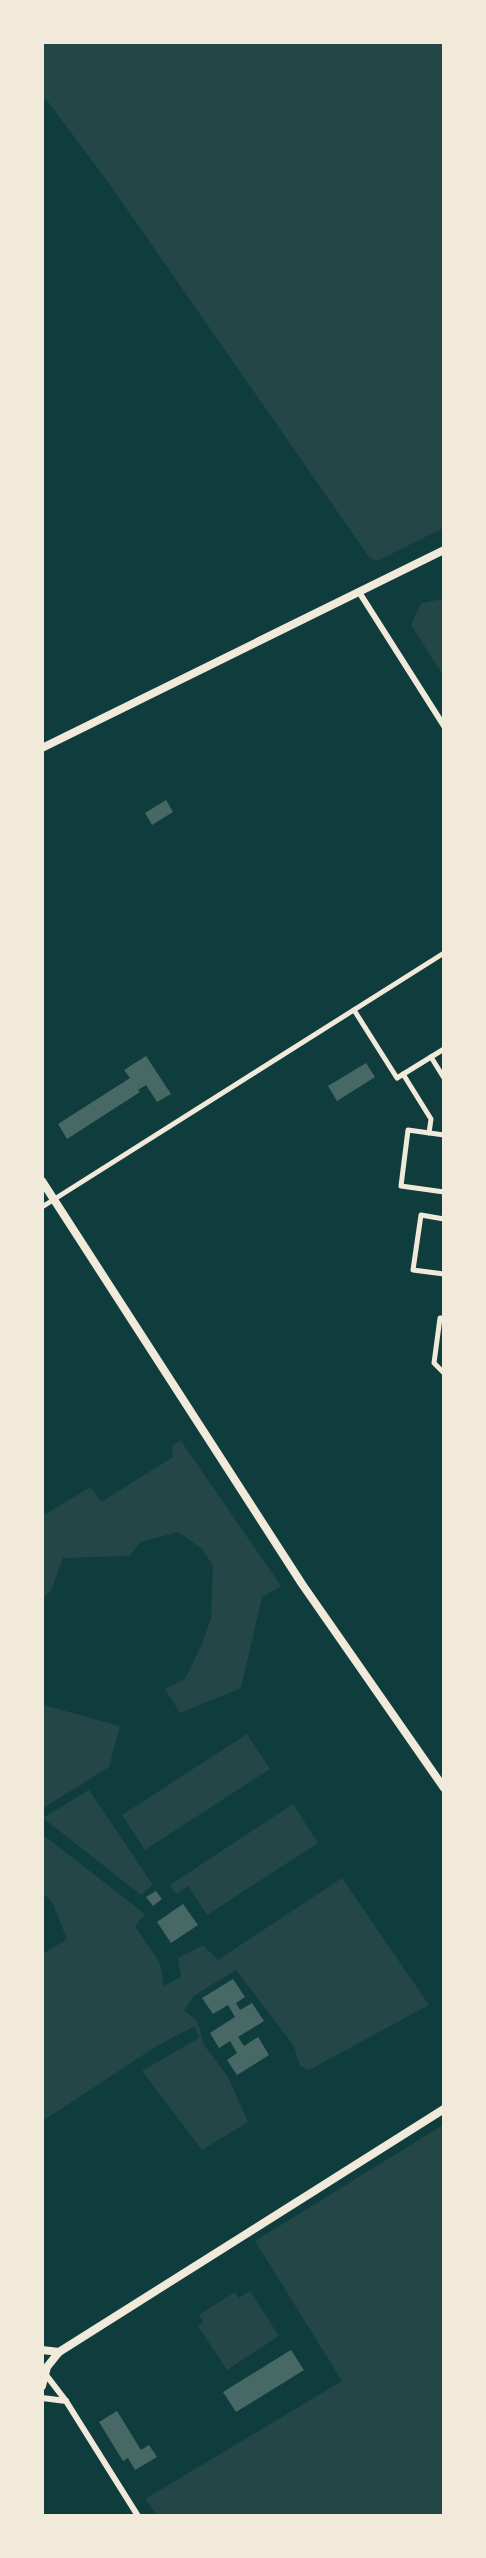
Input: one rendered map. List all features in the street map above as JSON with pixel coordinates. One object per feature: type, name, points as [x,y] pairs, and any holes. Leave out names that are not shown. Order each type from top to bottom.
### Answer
[{"type":"main road","points":[[42,748],[444,550]]},
{"type":"main road","points":[[42,1181],[302,1584],[444,1788]]},
{"type":"main road","points":[[42,2386],[44,2372],[49,2362],[59,2352],[444,2109]]},
{"type":"main road","points":[[42,2350],[59,2352]]},
{"type":"street","points":[[359,592],[444,726]]},
{"type":"street","points":[[42,1207],[444,953]]},
{"type":"street","points":[[354,1010],[397,1078],[444,1049]]},
{"type":"street","points":[[431,1058],[444,1078]]},
{"type":"street","points":[[402,1074],[431,1118],[429,1133]]},
{"type":"street","points":[[444,1135],[408,1130],[400,1186],[444,1192]]},
{"type":"street","points":[[444,1219],[421,1215],[413,1270],[444,1274]]},
{"type":"street","points":[[444,1318],[440,1318],[434,1363],[444,1373]]},
{"type":"street","points":[[44,2372],[66,2400],[138,2516]]},
{"type":"street","points":[[42,2398],[66,2400]]},
{"type":"shaded area","points":[[43,42],[443,43],[443,528],[377,561],[369,557],[108,182],[46,99],[43,101]]},
{"type":"shaded area","points":[[444,599],[443,675],[411,625],[421,603]]},
{"type":"shaded area","points":[[181,1441],[281,1586],[262,1597],[241,1688],[180,1713],[165,1689],[185,1679],[202,1644],[211,1618],[213,1566],[202,1549],[178,1532],[141,1542],[129,1556],[63,1558],[51,1590],[43,1598],[42,1516],[91,1487],[101,1502],[173,1457],[172,1445]]},
{"type":"shaded area","points":[[43,1705],[120,1726],[109,1767],[43,1808]]},
{"type":"shaded area","points":[[247,1734],[270,1769],[145,1850],[122,1815]]},
{"type":"shaded area","points":[[89,1790],[153,1885],[141,1895],[43,1818]]},
{"type":"shaded area","points":[[293,1804],[318,1843],[207,1915],[188,1886],[176,1894],[170,1885]]},
{"type":"shaded area","points":[[42,1834],[145,1914],[135,1926],[160,1963],[164,1986],[181,1977],[178,1958],[203,1945],[218,1960],[342,1878],[429,2005],[309,2070],[300,2066],[294,2046],[236,1970],[195,1995],[184,2010],[197,2021],[204,2045],[228,2077],[248,2122],[202,2150],[142,2071],[199,2038],[195,2026],[155,2047],[43,2121],[43,1954],[67,1939],[52,1902],[43,1893]]},
{"type":"shaded area","points":[[443,2125],[443,2515],[157,2515],[145,2499],[342,2381],[255,2241]]},
{"type":"shaded area","points":[[250,2291],[279,2336],[227,2370],[198,2326],[203,2322],[199,2315],[235,2292],[239,2298]]},
{"type":"building","points":[[166,800],[173,812],[152,825],[145,813]]},
{"type":"building","points":[[146,1056],[171,1094],[157,1102],[146,1085],[138,1090],[140,1092],[67,1139],[58,1124],[130,1078],[124,1070]]},
{"type":"building","points":[[366,1063],[375,1077],[337,1101],[328,1086]]},
{"type":"building","points":[[156,1891],[162,1899],[153,1906],[146,1897]]},
{"type":"building","points":[[183,1904],[198,1925],[171,1943],[157,1922]]},
{"type":"building","points":[[233,1979],[245,1997],[236,2003],[240,2010],[252,2003],[264,2021],[238,2037],[244,2046],[258,2037],[269,2055],[237,2075],[227,2060],[237,2053],[230,2041],[219,2048],[210,2033],[235,2017],[228,2005],[213,2014],[202,1998]]},
{"type":"building","points":[[291,2350],[304,2370],[236,2412],[223,2392]]},
{"type":"building","points":[[117,2411],[141,2450],[149,2445],[157,2457],[135,2470],[128,2458],[123,2461],[99,2422]]}]
